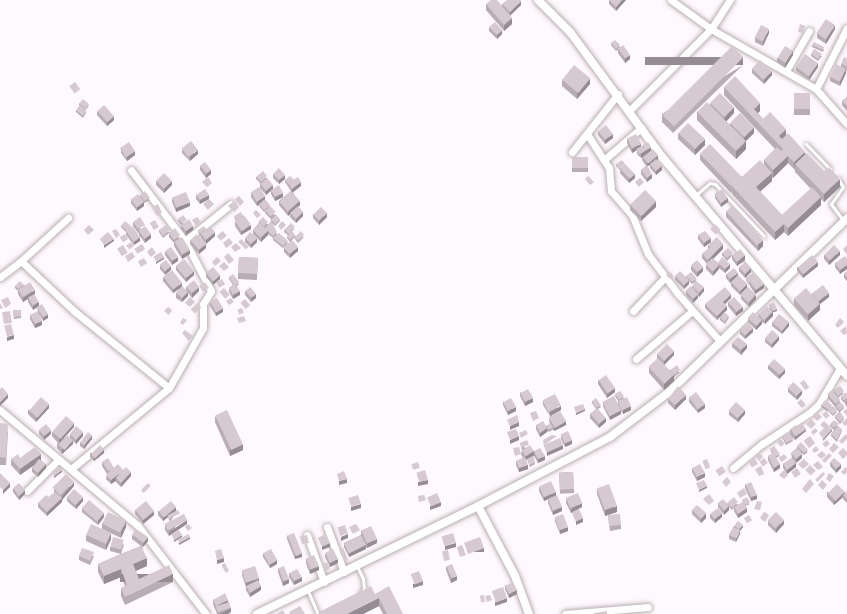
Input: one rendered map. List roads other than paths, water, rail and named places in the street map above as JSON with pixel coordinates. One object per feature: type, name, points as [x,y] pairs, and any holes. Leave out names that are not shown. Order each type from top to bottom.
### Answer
[{"type":"street","points":[[537,0],[570,32],[618,94],[634,106],[640,128],[699,192],[724,227],[777,286],[847,376]]},
{"type":"street","points":[[671,0],[711,29],[816,89],[847,124]]},
{"type":"street","points":[[634,106],[711,29],[730,0]]},
{"type":"street","points":[[816,89],[847,28]]},
{"type":"street","points":[[786,71],[809,31]]},
{"type":"street","points":[[572,152],[618,94]]},
{"type":"street","points":[[605,159],[640,128]]},
{"type":"street","points":[[587,134],[605,159],[612,179],[612,191],[632,215],[648,254],[692,311],[720,341]]},
{"type":"street","points":[[71,469],[169,388],[203,328],[203,304],[211,291],[184,241],[131,170]]},
{"type":"street","points":[[184,241],[231,204]]},
{"type":"street","points":[[0,277],[68,218]]},
{"type":"street","points":[[257,614],[478,506],[594,447],[619,431],[655,404],[845,219]]},
{"type":"street","points":[[21,261],[74,311],[169,388]]},
{"type":"street","points":[[633,311],[665,278]]},
{"type":"street","points":[[636,359],[692,311]]},
{"type":"street","points":[[733,468],[814,408],[840,368]]},
{"type":"street","points":[[0,410],[138,525],[206,614]]},
{"type":"street","points":[[27,491],[58,460]]},
{"type":"street","points":[[478,506],[512,568],[529,614]]},
{"type":"street","points":[[327,527],[344,572]]},
{"type":"street","points":[[308,535],[324,582]]},
{"type":"street","points":[[565,614],[648,607]]},
{"type":"lane","points":[[806,144],[842,182],[843,187],[831,204],[845,219]]},
{"type":"lane","points":[[699,192],[710,183],[715,184],[764,236]]},
{"type":"lane","points":[[355,597],[364,589],[357,565]]},
{"type":"lane","points":[[307,589],[318,614],[328,609]]}]
